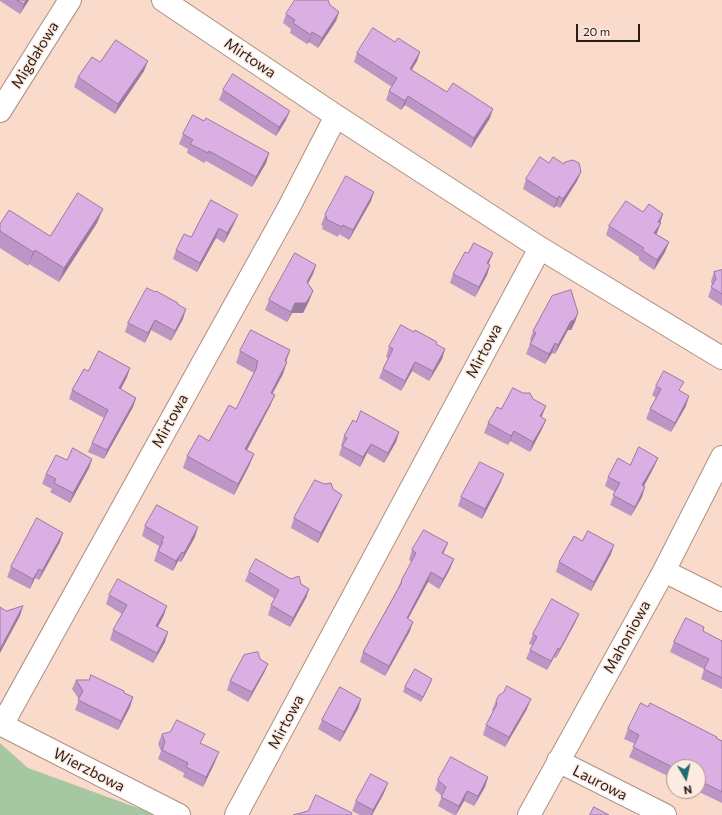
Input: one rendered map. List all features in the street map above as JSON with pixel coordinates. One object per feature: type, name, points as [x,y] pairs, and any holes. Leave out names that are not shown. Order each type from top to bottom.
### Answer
[{"type":"street","name":"Migdałowa","points":[[0,111],[70,0]]},
{"type":"street","name":"Mirtowa","points":[[163,0],[336,116],[540,248],[722,358]]},
{"type":"street","name":"Mirtowa","points":[[1,724],[288,209],[336,116]]},
{"type":"street","name":"Mirtowa","points":[[236,815],[540,248]]},
{"type":"street","name":"Mahoniowa","points":[[529,815],[664,571],[722,457]]},
{"type":"street","points":[[664,571],[722,600]]},
{"type":"street","name":"Wierzbowa","points":[[1,724],[179,815]]},
{"type":"street","name":"Laurowa","points":[[558,762],[665,815]]},
{"type":"green space","points":[[0,743],[28,768],[157,815],[0,815]]},
{"type":"building","points":[[17,0],[26,0],[24,4]]},
{"type":"building","points":[[295,0],[328,0],[330,5],[339,12],[322,38],[312,32],[311,35],[293,23],[295,20],[286,14]]},
{"type":"building","points":[[373,28],[395,42],[398,38],[420,52],[410,69],[447,92],[453,83],[493,109],[474,138],[408,96],[405,101],[389,91],[397,78],[357,53]]},
{"type":"building","points":[[116,40],[148,61],[118,104],[78,77],[92,57],[100,62]]},
{"type":"building","points":[[233,74],[290,111],[279,127],[223,90]]},
{"type":"building","points":[[193,115],[204,121],[206,118],[269,153],[256,177],[209,151],[208,153],[190,144],[193,140],[183,134]]},
{"type":"building","points":[[540,157],[549,163],[553,157],[564,164],[565,162],[573,160],[579,163],[581,172],[563,199],[559,196],[557,199],[526,179]]},
{"type":"building","points":[[346,176],[374,192],[353,230],[343,225],[342,227],[326,219],[327,217],[325,215]]},
{"type":"building","points":[[78,193],[103,209],[64,268],[35,250],[33,252],[0,231],[0,224],[9,210],[50,236]]},
{"type":"building","points":[[211,200],[238,215],[227,233],[219,228],[200,263],[176,250],[184,234],[191,237]]},
{"type":"building","points":[[626,201],[643,212],[649,204],[663,214],[658,222],[661,223],[654,233],[669,242],[657,260],[642,250],[644,248],[609,226]]},
{"type":"building","points":[[474,243],[493,253],[487,263],[490,265],[479,287],[453,274],[465,252],[468,253]]},
{"type":"building","points":[[295,253],[316,265],[307,282],[313,291],[306,303],[295,303],[291,312],[269,300]]},
{"type":"building","points":[[722,270],[722,294],[711,287],[716,279],[714,272]]},
{"type":"building","points":[[147,288],[155,292],[156,291],[186,309],[175,331],[155,320],[148,333],[128,323]]},
{"type":"building","points":[[571,290],[578,313],[574,320],[571,321],[558,345],[555,343],[549,354],[530,344],[536,333],[533,331],[552,296]]},
{"type":"building","points":[[401,325],[414,332],[415,330],[437,342],[436,344],[445,349],[433,371],[415,362],[405,381],[383,369],[393,349],[389,347]]},
{"type":"building","points":[[251,330],[290,350],[285,361],[287,362],[271,393],[275,395],[245,449],[254,454],[238,484],[187,456],[199,435],[209,441],[229,405],[236,409],[257,367],[258,361],[240,351]]},
{"type":"building","points":[[99,351],[130,368],[119,388],[136,398],[107,450],[92,443],[108,410],[72,390],[84,369],[88,371]]},
{"type":"building","points":[[664,371],[684,382],[679,390],[689,396],[675,423],[650,409],[661,389],[656,386]]},
{"type":"building","points":[[513,388],[523,393],[530,393],[533,399],[546,406],[540,416],[546,420],[533,442],[514,431],[511,436],[488,423],[497,407],[501,409]]},
{"type":"building","points":[[361,411],[399,432],[388,453],[371,444],[363,457],[342,446],[347,438],[344,436],[353,420],[356,422]]},
{"type":"building","points":[[639,447],[658,458],[642,485],[645,487],[635,507],[613,495],[620,483],[608,477],[618,458],[630,465]]},
{"type":"building","points":[[73,448],[92,459],[73,493],[54,483],[56,479],[46,474],[56,455],[67,460]]},
{"type":"building","points":[[480,462],[504,474],[485,509],[461,497]]},
{"type":"building","points":[[315,480],[324,484],[331,483],[333,489],[342,495],[321,533],[294,518]]},
{"type":"building","points":[[157,505],[198,527],[184,553],[182,552],[176,561],[158,551],[164,537],[145,526]]},
{"type":"building","points":[[37,518],[63,533],[42,571],[39,569],[33,579],[11,567]]},
{"type":"building","points":[[424,530],[448,543],[442,553],[454,559],[443,579],[431,572],[407,618],[413,622],[389,666],[363,652],[402,582],[401,581],[416,553],[412,550]]},
{"type":"building","points":[[588,531],[614,545],[594,582],[559,562],[574,536],[582,541]]},
{"type":"building","points":[[256,559],[291,579],[299,576],[301,584],[309,589],[293,618],[271,605],[279,590],[249,572]]},
{"type":"building","points":[[118,579],[167,606],[156,626],[168,632],[157,653],[113,630],[127,605],[109,595]]},
{"type":"building","points":[[552,599],[579,614],[560,649],[558,648],[551,661],[530,650],[537,637],[533,634]]},
{"type":"building","points":[[23,606],[0,649],[0,607],[6,611]]},
{"type":"building","points":[[686,618],[704,627],[703,631],[722,641],[722,678],[704,669],[709,659],[674,642]]},
{"type":"building","points":[[258,652],[260,659],[268,664],[252,692],[230,681],[244,655]]},
{"type":"building","points":[[415,669],[432,679],[423,697],[405,687]]},
{"type":"building","points":[[91,675],[133,697],[121,721],[78,700],[83,691],[76,680],[89,680]]},
{"type":"building","points":[[507,686],[531,699],[509,737],[486,725],[497,704],[496,701],[499,695],[503,693]]},
{"type":"building","points":[[340,687],[361,699],[344,732],[322,720]]},
{"type":"building","points":[[641,703],[648,707],[650,703],[717,737],[716,738],[722,741],[722,792],[706,784],[706,759],[666,759],[666,764],[633,747],[639,735],[628,729]]},
{"type":"building","points":[[177,720],[205,734],[200,743],[219,752],[206,777],[186,767],[188,763],[162,750],[165,742],[162,734],[170,732]]},
{"type":"building","points":[[451,757],[488,777],[478,796],[467,791],[459,806],[441,797],[446,787],[438,780]]},
{"type":"building","points":[[371,774],[388,783],[373,810],[356,801]]},
{"type":"building","points":[[316,795],[352,813],[351,815],[293,815],[308,811]]},
{"type":"building","points":[[594,807],[609,815],[590,815]]}]
